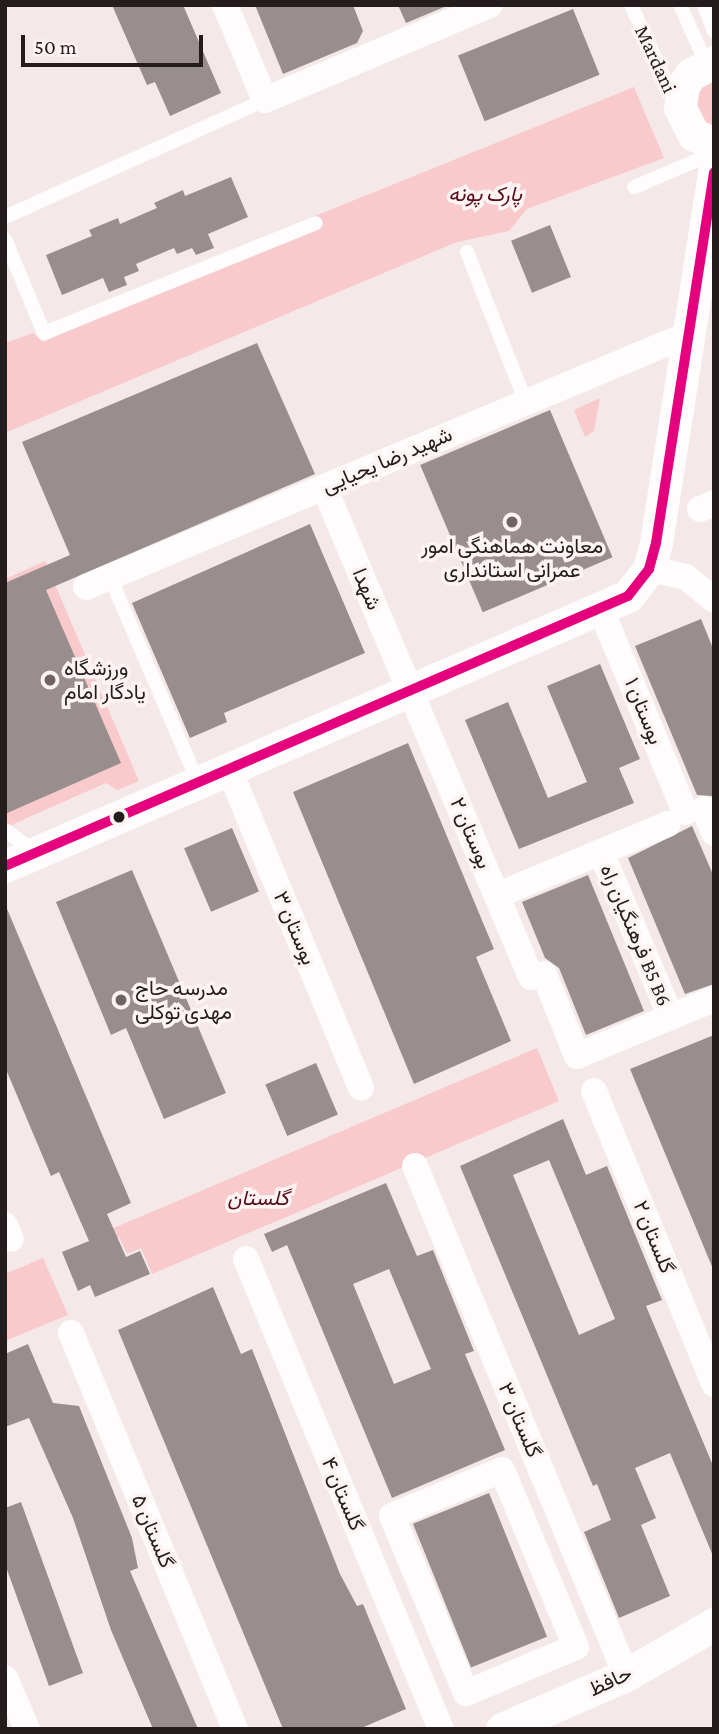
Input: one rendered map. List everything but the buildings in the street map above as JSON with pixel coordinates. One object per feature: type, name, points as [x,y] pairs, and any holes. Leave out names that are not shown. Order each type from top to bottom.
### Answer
[{"type":"street","points":[[225,5],[265,100],[490,5]]},
{"type":"street","points":[[710,63],[683,86],[680,113],[694,135],[714,145]]},
{"type":"street","points":[[5,866],[601,610],[628,596],[660,572],[689,334],[714,173]]},
{"type":"street","name":"شهید رضا یحیایی","points":[[86,587],[526,400],[689,334]]},
{"type":"street","name":"شهدا","points":[[324,487],[410,690]]},
{"type":"street","points":[[660,572],[686,577],[714,600]]},
{"type":"street","points":[[660,572],[714,617]]},
{"type":"street","name":"بوستان ۱","points":[[601,610],[693,820]]},
{"type":"street","name":"بوستان ۲","points":[[410,690],[577,1056],[671,1017]]},
{"type":"street","name":"بوستان ۳","points":[[229,769],[361,1088]]},
{"type":"street","name":"فرهنگیان راه B5 B6","points":[[510,890],[601,852],[693,820]]},
{"type":"street","name":"فرهنگیان راه B5 B6","points":[[601,852],[671,1017]]},
{"type":"street","points":[[671,1017],[714,999]]},
{"type":"street","name":"گلستان ۲","points":[[593,1091],[714,1384]]},
{"type":"street","name":"گلستان ۳","points":[[415,1166],[626,1675]]},
{"type":"street","name":"گلستان ۴","points":[[246,1259],[441,1729]]},
{"type":"street","name":"گلستان ۵","points":[[71,1333],[235,1729]]},
{"type":"street","points":[[502,1470],[566,1622],[576,1647],[466,1693],[392,1516],[502,1470]]},
{"type":"street","points":[[566,1622],[607,1629]]},
{"type":"street","name":"حافظ","points":[[502,1729],[626,1675],[714,1624]]},
{"type":"street","points":[[5,1678],[27,1729]]},
{"type":"lane","name":"Mardani","points":[[631,5],[680,113]]},
{"type":"lane","name":"Mardani","points":[[680,5],[710,63]]},
{"type":"lane","points":[[704,5],[714,31]]},
{"type":"lane","points":[[5,217],[265,100]]},
{"type":"lane","points":[[634,187],[698,160],[714,145]]},
{"type":"lane","points":[[5,239],[44,333],[316,223]]},
{"type":"lane","points":[[467,252],[526,400]]},
{"type":"lane","points":[[110,577],[198,782]]},
{"type":"lane","points":[[5,830],[36,853]]},
{"type":"green space","points":[[714,76],[714,130],[696,118],[694,92]]},
{"type":"green space","name":"پارک پونه","points":[[634,87],[664,158],[527,209],[509,231],[457,242],[5,433],[5,343],[33,333],[43,342],[308,228],[305,220]]},
{"type":"green space","points":[[600,398],[594,431],[585,437],[574,410]]},
{"type":"green space","name":"ورزشگاه یادگار امام","points":[[45,561],[139,781],[117,790],[106,783],[9,826],[5,839],[5,579]]},
{"type":"green space","name":"گلستان","points":[[537,1048],[559,1101],[152,1274],[141,1248],[127,1254],[119,1237],[106,1242],[102,1233]]},
{"type":"green space","points":[[43,1258],[68,1315],[5,1341],[5,1274]]},
{"type":"transit line","points":[[5,866],[628,596],[649,569],[656,543],[714,173]]},
{"type":"place","name":"معاونت هماهنگی امور عمرانی استانداری","points":[[512,522]]},
{"type":"place","name":"ورزشگاه یادگار امام","points":[[50,680]]},
{"type":"place","name":"مدرسه حاج مهدی توکلی","points":[[121,1000]]}]
